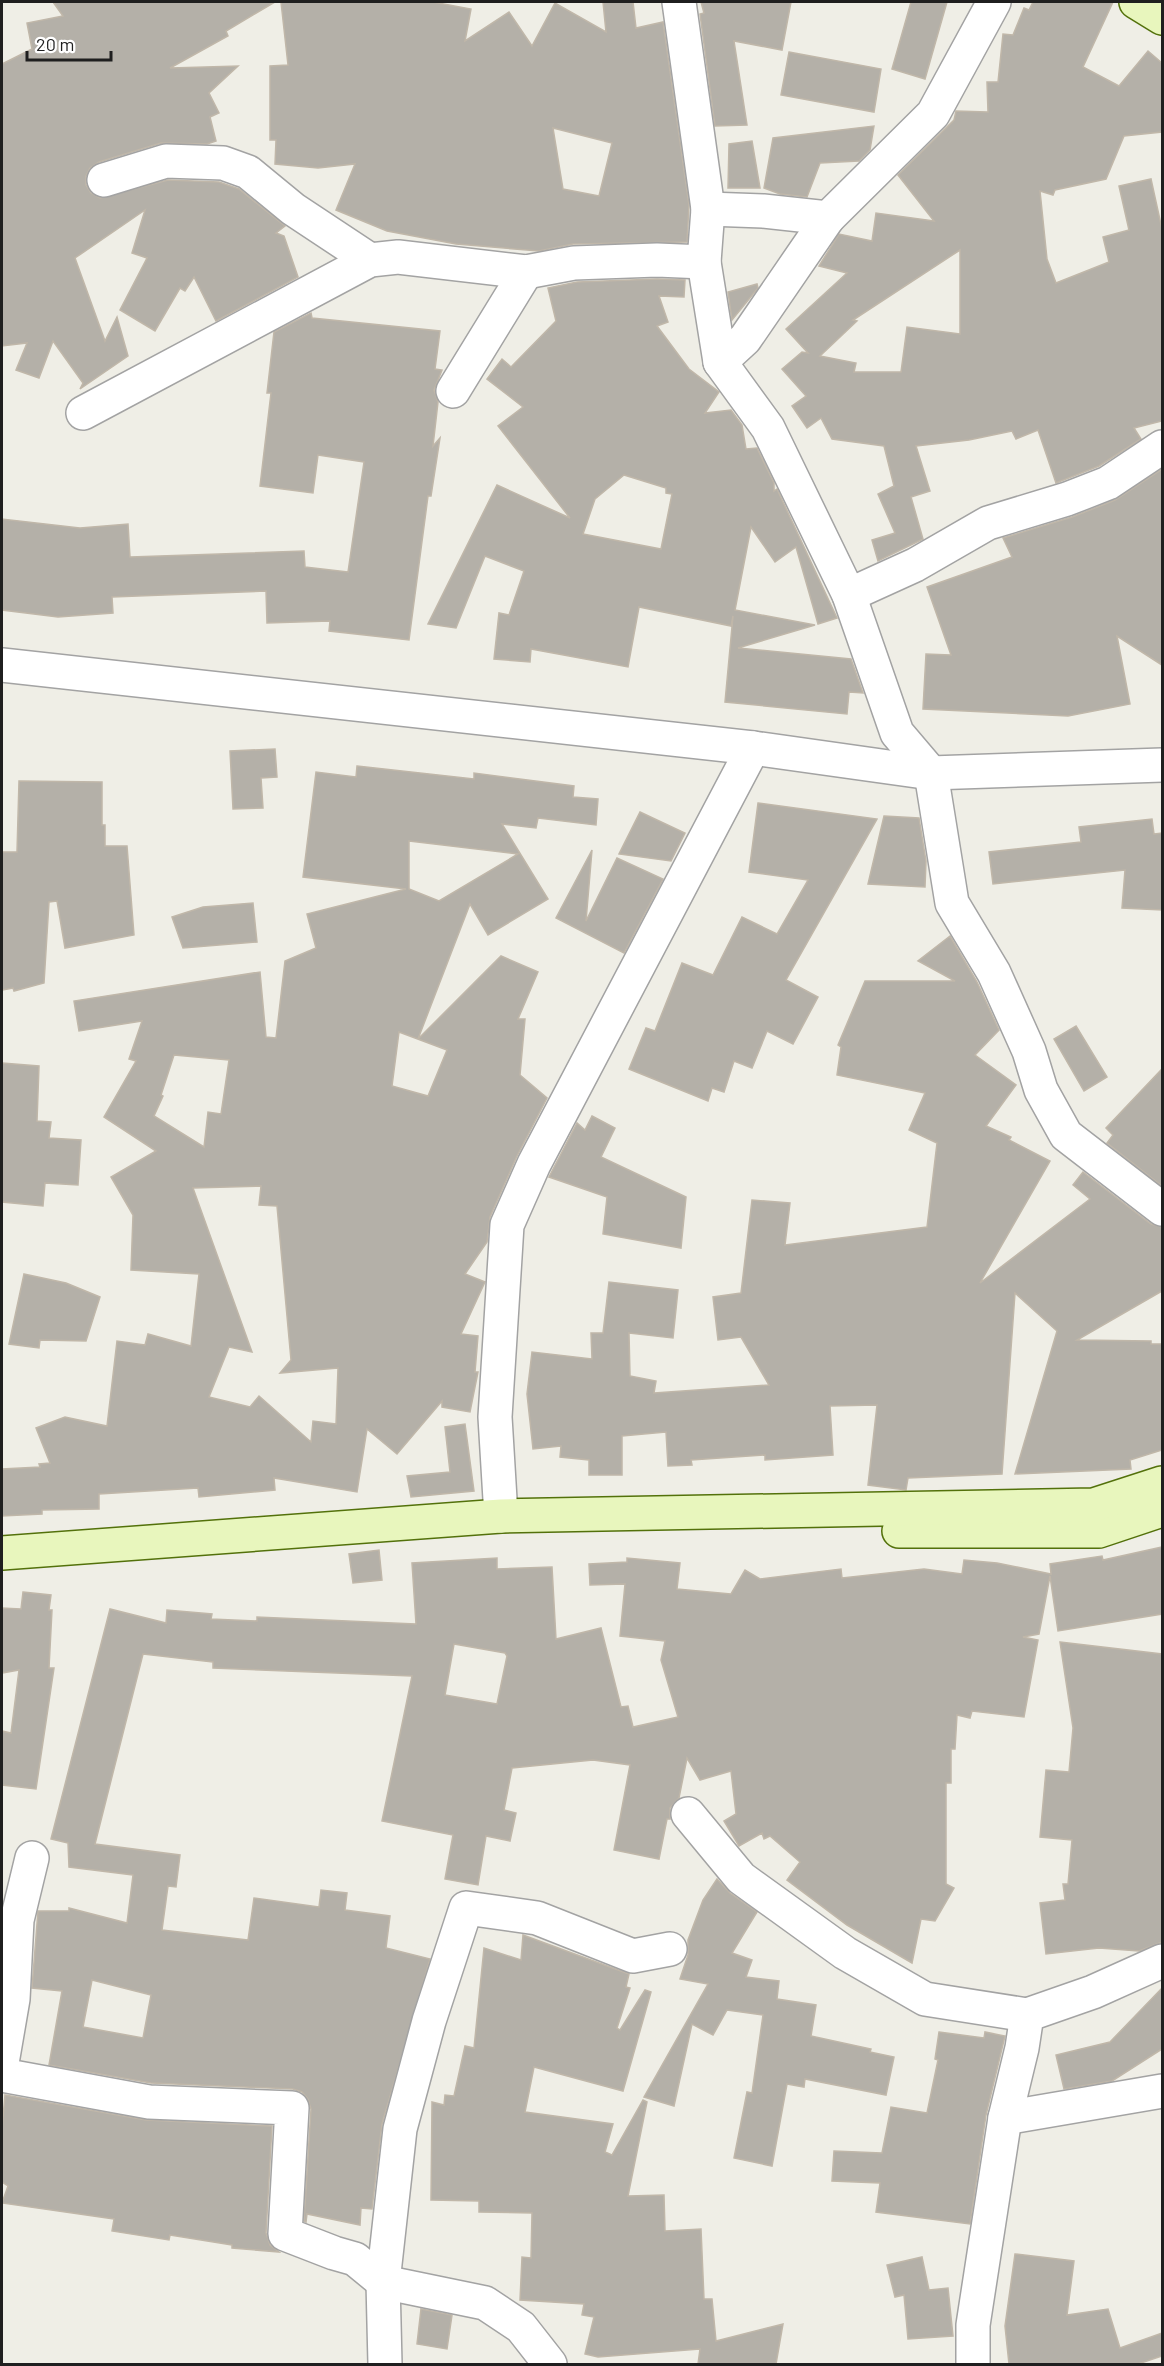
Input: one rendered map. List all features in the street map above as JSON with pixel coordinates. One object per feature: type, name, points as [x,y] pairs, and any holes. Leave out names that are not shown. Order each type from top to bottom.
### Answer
[{"type":"street","points":[[679,2],[708,209],[704,262],[720,362],[768,428],[849,595],[897,733],[931,772],[952,903],[994,973],[1029,1051],[1041,1090],[1053,1114],[1066,1135],[1162,1209]]},
{"type":"street","points":[[720,362],[745,339],[828,218],[933,114],[994,2]]},
{"type":"street","points":[[1136,2],[1162,18]]},
{"type":"street","points":[[104,180],[166,161],[223,163],[248,172],[293,209],[370,260]]},
{"type":"street","points":[[708,209],[764,211],[828,218]]},
{"type":"street","points":[[83,413],[370,260],[398,257],[526,272],[573,263],[657,260],[704,262]]},
{"type":"street","points":[[453,391],[526,272]]},
{"type":"street","points":[[849,595],[915,565],[988,523],[1067,499],[1108,483],[1162,447]]},
{"type":"street","points":[[2,665],[753,748],[931,772],[1162,765]]},
{"type":"street","points":[[501,1516],[495,1417],[507,1225],[534,1164],[753,748]]},
{"type":"street","points":[[2,1553],[501,1516],[1094,1505],[1162,1483]]},
{"type":"street","points":[[2,1569],[503,1536],[788,1530],[1099,1531],[1162,1510]]},
{"type":"street","points":[[688,1814],[741,1878],[845,1953],[925,1999],[1027,2015],[1093,1992],[1162,1961]]},
{"type":"street","points":[[2,2063],[13,1999],[18,1920],[32,1858]]},
{"type":"street","points":[[385,2364],[383,2282],[400,2129],[429,2021],[466,1908],[537,1918],[633,1956],[670,1949]]},
{"type":"street","points":[[972,2364],[973,2325],[1005,2118],[1022,2049],[1027,2015]]},
{"type":"street","points":[[2,2075],[149,2102],[292,2108],[285,2234],[355,2259],[383,2282],[485,2303],[521,2327],[550,2364]]},
{"type":"street","points":[[1005,2118],[1162,2091]]},
{"type":"building","points":[[53,2],[275,2],[226,31],[228,36],[170,68],[238,66],[209,93],[219,113],[210,117],[216,141],[207,144],[161,143],[99,162],[90,168],[86,176],[86,185],[91,193],[100,198],[168,180],[219,182],[239,189],[285,226],[276,233],[284,236],[298,277],[216,321],[194,277],[185,291],[180,288],[155,331],[120,310],[147,258],[132,253],[145,210],[75,258],[105,341],[117,317],[128,356],[80,389],[83,383],[53,341],[39,378],[16,370],[27,343],[2,346],[2,64],[32,49],[27,23],[63,16]]},
{"type":"building","points":[[281,2],[433,2],[471,9],[465,41],[509,12],[532,46],[555,3],[606,32],[603,2],[633,2],[636,28],[663,22],[689,205],[687,242],[573,244],[539,251],[456,244],[387,231],[336,210],[355,164],[318,168],[275,164],[276,140],[270,140],[270,66],[288,65]],"holes":[[[553,128],[612,143],[599,196],[563,189]]]},
{"type":"building","points":[[701,2],[791,2],[782,50],[734,41],[747,125],[715,126],[700,14],[704,13]]},
{"type":"building","points":[[911,2],[947,2],[925,79],[892,69]]},
{"type":"building","points":[[1033,2],[1113,2],[1083,67],[1119,86],[1148,51],[1162,63],[1162,132],[1124,136],[1106,179],[1055,190],[1053,195],[1040,191],[1047,259],[1056,283],[1109,262],[1103,237],[1129,230],[1119,186],[1151,179],[1162,229],[1162,421],[1134,428],[1141,439],[1099,466],[1056,483],[1038,430],[1016,439],[1012,431],[969,440],[916,446],[930,491],[911,497],[923,539],[878,561],[872,540],[895,533],[878,494],[894,486],[884,446],[832,439],[821,418],[807,428],[792,406],[806,396],[782,369],[802,352],[808,353],[786,329],[847,273],[819,266],[839,234],[872,241],[876,213],[934,221],[898,175],[954,120],[956,111],[988,112],[987,82],[998,82],[1003,34],[1013,35],[1024,8],[1029,10]],"holes":[[[960,250],[960,334],[907,327],[901,372],[854,372],[856,363],[820,356],[857,321],[853,320]]]},
{"type":"building","points":[[789,52],[881,69],[874,112],[781,95]]},
{"type":"building","points":[[874,126],[870,150],[859,161],[820,163],[807,197],[780,194],[764,188],[773,138]]},
{"type":"building","points":[[752,141],[760,188],[728,188],[729,144]]},
{"type":"building","points":[[685,280],[684,297],[659,296],[668,322],[657,326],[689,369],[719,392],[705,413],[731,410],[742,425],[746,449],[757,448],[774,483],[774,491],[777,489],[837,618],[818,624],[796,547],[775,562],[751,527],[735,610],[815,625],[738,648],[851,659],[863,693],[849,692],[847,714],[725,702],[733,616],[731,626],[639,607],[628,667],[531,649],[530,662],[494,659],[499,613],[509,615],[524,571],[485,556],[456,628],[428,624],[497,485],[570,518],[498,426],[523,407],[487,379],[502,359],[511,367],[556,321],[548,288],[577,282]],"holes":[[[624,475],[666,488],[666,493],[672,494],[661,549],[583,534],[595,499]]]},
{"type":"building","points":[[757,284],[758,288],[732,320],[728,292]]},
{"type":"building","points":[[311,313],[312,318],[440,331],[435,369],[442,370],[434,390],[438,402],[433,446],[440,438],[431,496],[428,496],[409,640],[329,631],[330,621],[267,623],[266,591],[112,597],[113,613],[58,617],[2,610],[2,519],[80,528],[128,524],[130,557],[304,551],[305,567],[348,572],[364,462],[318,455],[313,493],[260,486],[271,393],[267,393],[274,332]]},
{"type":"building","points":[[1162,469],[1162,665],[1117,636],[1130,704],[1068,716],[923,709],[926,654],[951,655],[927,587],[1012,557],[1003,538],[1072,517],[1115,500]]},
{"type":"building","points":[[275,749],[277,777],[261,778],[263,808],[233,809],[230,751]]},
{"type":"building","points":[[357,766],[474,779],[474,773],[574,786],[573,797],[598,799],[596,825],[538,818],[536,828],[502,824],[548,899],[488,935],[470,904],[418,1039],[501,956],[538,972],[518,1019],[525,1019],[520,1075],[547,1098],[517,1156],[490,1217],[487,1242],[465,1274],[485,1282],[461,1334],[478,1336],[475,1372],[478,1372],[470,1412],[442,1407],[442,1401],[397,1454],[367,1429],[357,1492],[274,1478],[275,1490],[199,1497],[198,1488],[99,1494],[99,1509],[42,1510],[42,1514],[2,1516],[2,1469],[40,1467],[39,1464],[50,1463],[36,1428],[65,1417],[107,1426],[117,1341],[145,1345],[148,1334],[191,1346],[199,1274],[131,1270],[133,1215],[111,1177],[156,1151],[104,1117],[136,1061],[129,1059],[142,1021],[79,1031],[74,1001],[260,972],[266,1037],[276,1038],[285,961],[316,948],[307,914],[406,889],[303,877],[316,772],[356,777]],"holes":[[[409,841],[518,854],[439,901],[409,889]],[[399,1032],[447,1050],[428,1096],[392,1086]],[[174,1055],[229,1060],[221,1114],[208,1112],[204,1147],[154,1116],[163,1096],[161,1095]],[[261,1186],[259,1205],[277,1206],[291,1360],[280,1373],[338,1368],[336,1424],[313,1421],[311,1442],[259,1396],[250,1407],[209,1397],[229,1347],[252,1352],[193,1188]]]},
{"type":"building","points":[[19,781],[102,782],[102,825],[105,825],[105,846],[127,846],[134,935],[65,948],[57,901],[49,902],[44,983],[14,991],[13,988],[2,990],[2,852],[17,852]]},
{"type":"building","points":[[758,803],[877,819],[786,980],[818,997],[793,1044],[767,1031],[752,1068],[734,1061],[724,1092],[712,1088],[708,1101],[629,1069],[646,1028],[655,1031],[682,963],[713,975],[742,917],[777,934],[808,880],[749,872]]},
{"type":"building","points":[[640,812],[685,833],[671,861],[619,854]]},
{"type":"building","points":[[884,816],[919,818],[926,861],[925,887],[868,884]]},
{"type":"building","points":[[1152,819],[1154,834],[1162,833],[1162,910],[1122,908],[1125,870],[993,884],[989,852],[1081,842],[1079,827]]},
{"type":"building","points":[[592,850],[586,921],[617,858],[663,879],[624,953],[556,918]]},
{"type":"building","points":[[253,903],[257,942],[183,948],[172,917],[203,907]]},
{"type":"building","points":[[950,936],[977,982],[999,1030],[975,1055],[1016,1085],[986,1126],[1011,1137],[1009,1140],[1050,1161],[980,1283],[1090,1199],[1073,1185],[1083,1172],[1151,1224],[1162,1227],[1162,1291],[1077,1340],[1151,1341],[1151,1344],[1162,1344],[1162,1450],[1130,1460],[1131,1469],[1015,1474],[1057,1331],[1015,1293],[1002,1474],[908,1478],[906,1490],[868,1485],[877,1405],[830,1406],[833,1455],[765,1460],[765,1455],[691,1460],[692,1465],[668,1466],[666,1432],[622,1436],[622,1475],[589,1475],[589,1460],[560,1457],[561,1446],[533,1449],[527,1394],[532,1352],[592,1359],[591,1333],[603,1333],[609,1282],[678,1290],[673,1338],[629,1333],[630,1376],[656,1381],[654,1393],[769,1385],[741,1337],[718,1340],[713,1297],[741,1293],[752,1200],[790,1203],[785,1245],[927,1227],[937,1143],[909,1130],[925,1093],[837,1075],[841,1047],[838,1045],[865,981],[955,981],[918,961]]},
{"type":"building","points":[[1076,1026],[1107,1077],[1084,1091],[1054,1039]]},
{"type":"building","points":[[2,1063],[39,1066],[37,1121],[51,1122],[49,1138],[81,1140],[78,1185],[45,1183],[43,1206],[2,1202]]},
{"type":"building","points":[[1162,1069],[1162,1186],[1107,1143],[1113,1135],[1106,1128]]},
{"type":"building","points":[[592,1116],[615,1128],[601,1157],[686,1197],[681,1248],[603,1234],[607,1197],[549,1177],[577,1123],[585,1130]]},
{"type":"building","points":[[24,1274],[66,1283],[100,1297],[86,1341],[40,1340],[39,1348],[9,1344]]},
{"type":"building","points":[[465,1424],[474,1491],[411,1497],[407,1476],[450,1472],[445,1427]]},
{"type":"building","points":[[1162,1547],[1162,1614],[1058,1631],[1050,1576],[1039,1634],[1023,1637],[1038,1640],[1024,1717],[972,1711],[970,1718],[957,1715],[955,1749],[951,1749],[951,1783],[946,1783],[946,1884],[954,1888],[935,1921],[921,1919],[912,1963],[847,1925],[787,1880],[800,1862],[770,1836],[764,1839],[762,1833],[739,1846],[724,1821],[736,1814],[731,1771],[700,1780],[687,1758],[679,1798],[670,1808],[670,1819],[667,1819],[659,1859],[614,1850],[630,1765],[593,1760],[512,1768],[504,1810],[516,1813],[510,1841],[486,1836],[478,1885],[445,1879],[453,1835],[382,1821],[412,1676],[213,1668],[213,1662],[143,1654],[95,1844],[180,1855],[176,1887],[168,1886],[162,1930],[248,1940],[254,1898],[319,1907],[321,1890],[347,1893],[345,1910],[390,1916],[386,1948],[430,1959],[382,2124],[372,2209],[361,2208],[360,2225],[307,2214],[306,2222],[304,2221],[311,2109],[308,2099],[302,2092],[293,2089],[151,2083],[49,2065],[62,1991],[32,1988],[38,1911],[69,1911],[69,1908],[127,1923],[133,1875],[69,1867],[68,1843],[51,1839],[110,1609],[166,1623],[167,1610],[212,1614],[211,1619],[257,1621],[257,1617],[416,1624],[412,1563],[497,1558],[497,1569],[552,1567],[556,1639],[601,1628],[621,1707],[628,1706],[633,1727],[678,1717],[661,1660],[665,1641],[620,1636],[625,1584],[590,1585],[589,1564],[627,1562],[627,1558],[680,1563],[677,1589],[731,1594],[745,1570],[760,1579],[841,1569],[842,1578],[924,1569],[962,1574],[964,1560],[997,1563],[1051,1574],[1050,1564],[1102,1556],[1103,1560]],"holes":[[[454,1644],[505,1653],[507,1656],[497,1704],[445,1695]],[[92,1980],[151,1995],[143,2038],[83,2027]]]},
{"type":"building","points":[[379,1550],[382,1580],[353,1583],[349,1554]]},
{"type":"building","points":[[23,1592],[51,1595],[49,1610],[52,1610],[49,1668],[54,1668],[36,1789],[2,1785],[2,1731],[11,1733],[19,1670],[2,1673],[2,1608],[21,1609]]},
{"type":"building","points":[[1060,1642],[1162,1654],[1162,1942],[1139,1951],[1099,1948],[1046,1954],[1040,1903],[1065,1900],[1063,1884],[1068,1884],[1072,1840],[1040,1837],[1046,1770],[1069,1772],[1073,1728]]},
{"type":"building","points":[[717,1879],[730,1893],[757,1912],[732,1953],[752,1960],[746,1977],[779,1981],[777,1999],[816,2005],[811,2036],[871,2049],[870,2052],[894,2057],[886,2095],[805,2079],[804,2087],[787,2084],[772,2166],[734,2158],[747,2092],[752,2093],[763,2015],[727,2010],[713,2035],[692,2024],[674,2106],[644,2097],[708,1984],[680,1979],[688,1955],[688,1940],[703,1900]]},
{"type":"building","points":[[523,1935],[629,1974],[626,1987],[630,1988],[617,2028],[620,2030],[645,1990],[651,1992],[623,2091],[534,2067],[525,2112],[613,2124],[605,2152],[612,2155],[643,2100],[647,2102],[628,2196],[664,2195],[665,2231],[701,2229],[704,2299],[712,2299],[716,2341],[783,2324],[776,2364],[698,2364],[700,2349],[598,2357],[585,2354],[594,2317],[582,2315],[584,2304],[520,2300],[522,2257],[531,2258],[532,2213],[479,2212],[479,2201],[431,2200],[432,2102],[444,2105],[445,2095],[454,2096],[465,2046],[474,2048],[484,1948],[521,1960]]},
{"type":"building","points":[[1162,1988],[1162,2049],[1112,2081],[1064,2089],[1056,2055],[1110,2042]]},
{"type":"building","points":[[939,2032],[984,2038],[985,2032],[1005,2036],[986,2115],[970,2224],[876,2212],[880,2183],[832,2181],[834,2151],[882,2153],[891,2107],[927,2113],[938,2060],[935,2059]]},
{"type":"building","points":[[5,2095],[146,2120],[272,2126],[266,2233],[270,2245],[279,2252],[232,2248],[232,2245],[170,2235],[169,2240],[112,2231],[114,2219],[2,2203],[8,2186],[2,2182],[2,2128]]},
{"type":"building","points":[[1015,2254],[1074,2261],[1067,2315],[1108,2309],[1120,2348],[1162,2333],[1162,2356],[1138,2364],[1009,2364],[1005,2326]]},
{"type":"building","points":[[922,2257],[929,2290],[948,2288],[953,2336],[908,2339],[904,2295],[895,2297],[887,2265]]},
{"type":"building","points":[[421,2309],[452,2315],[447,2349],[417,2344]]}]
